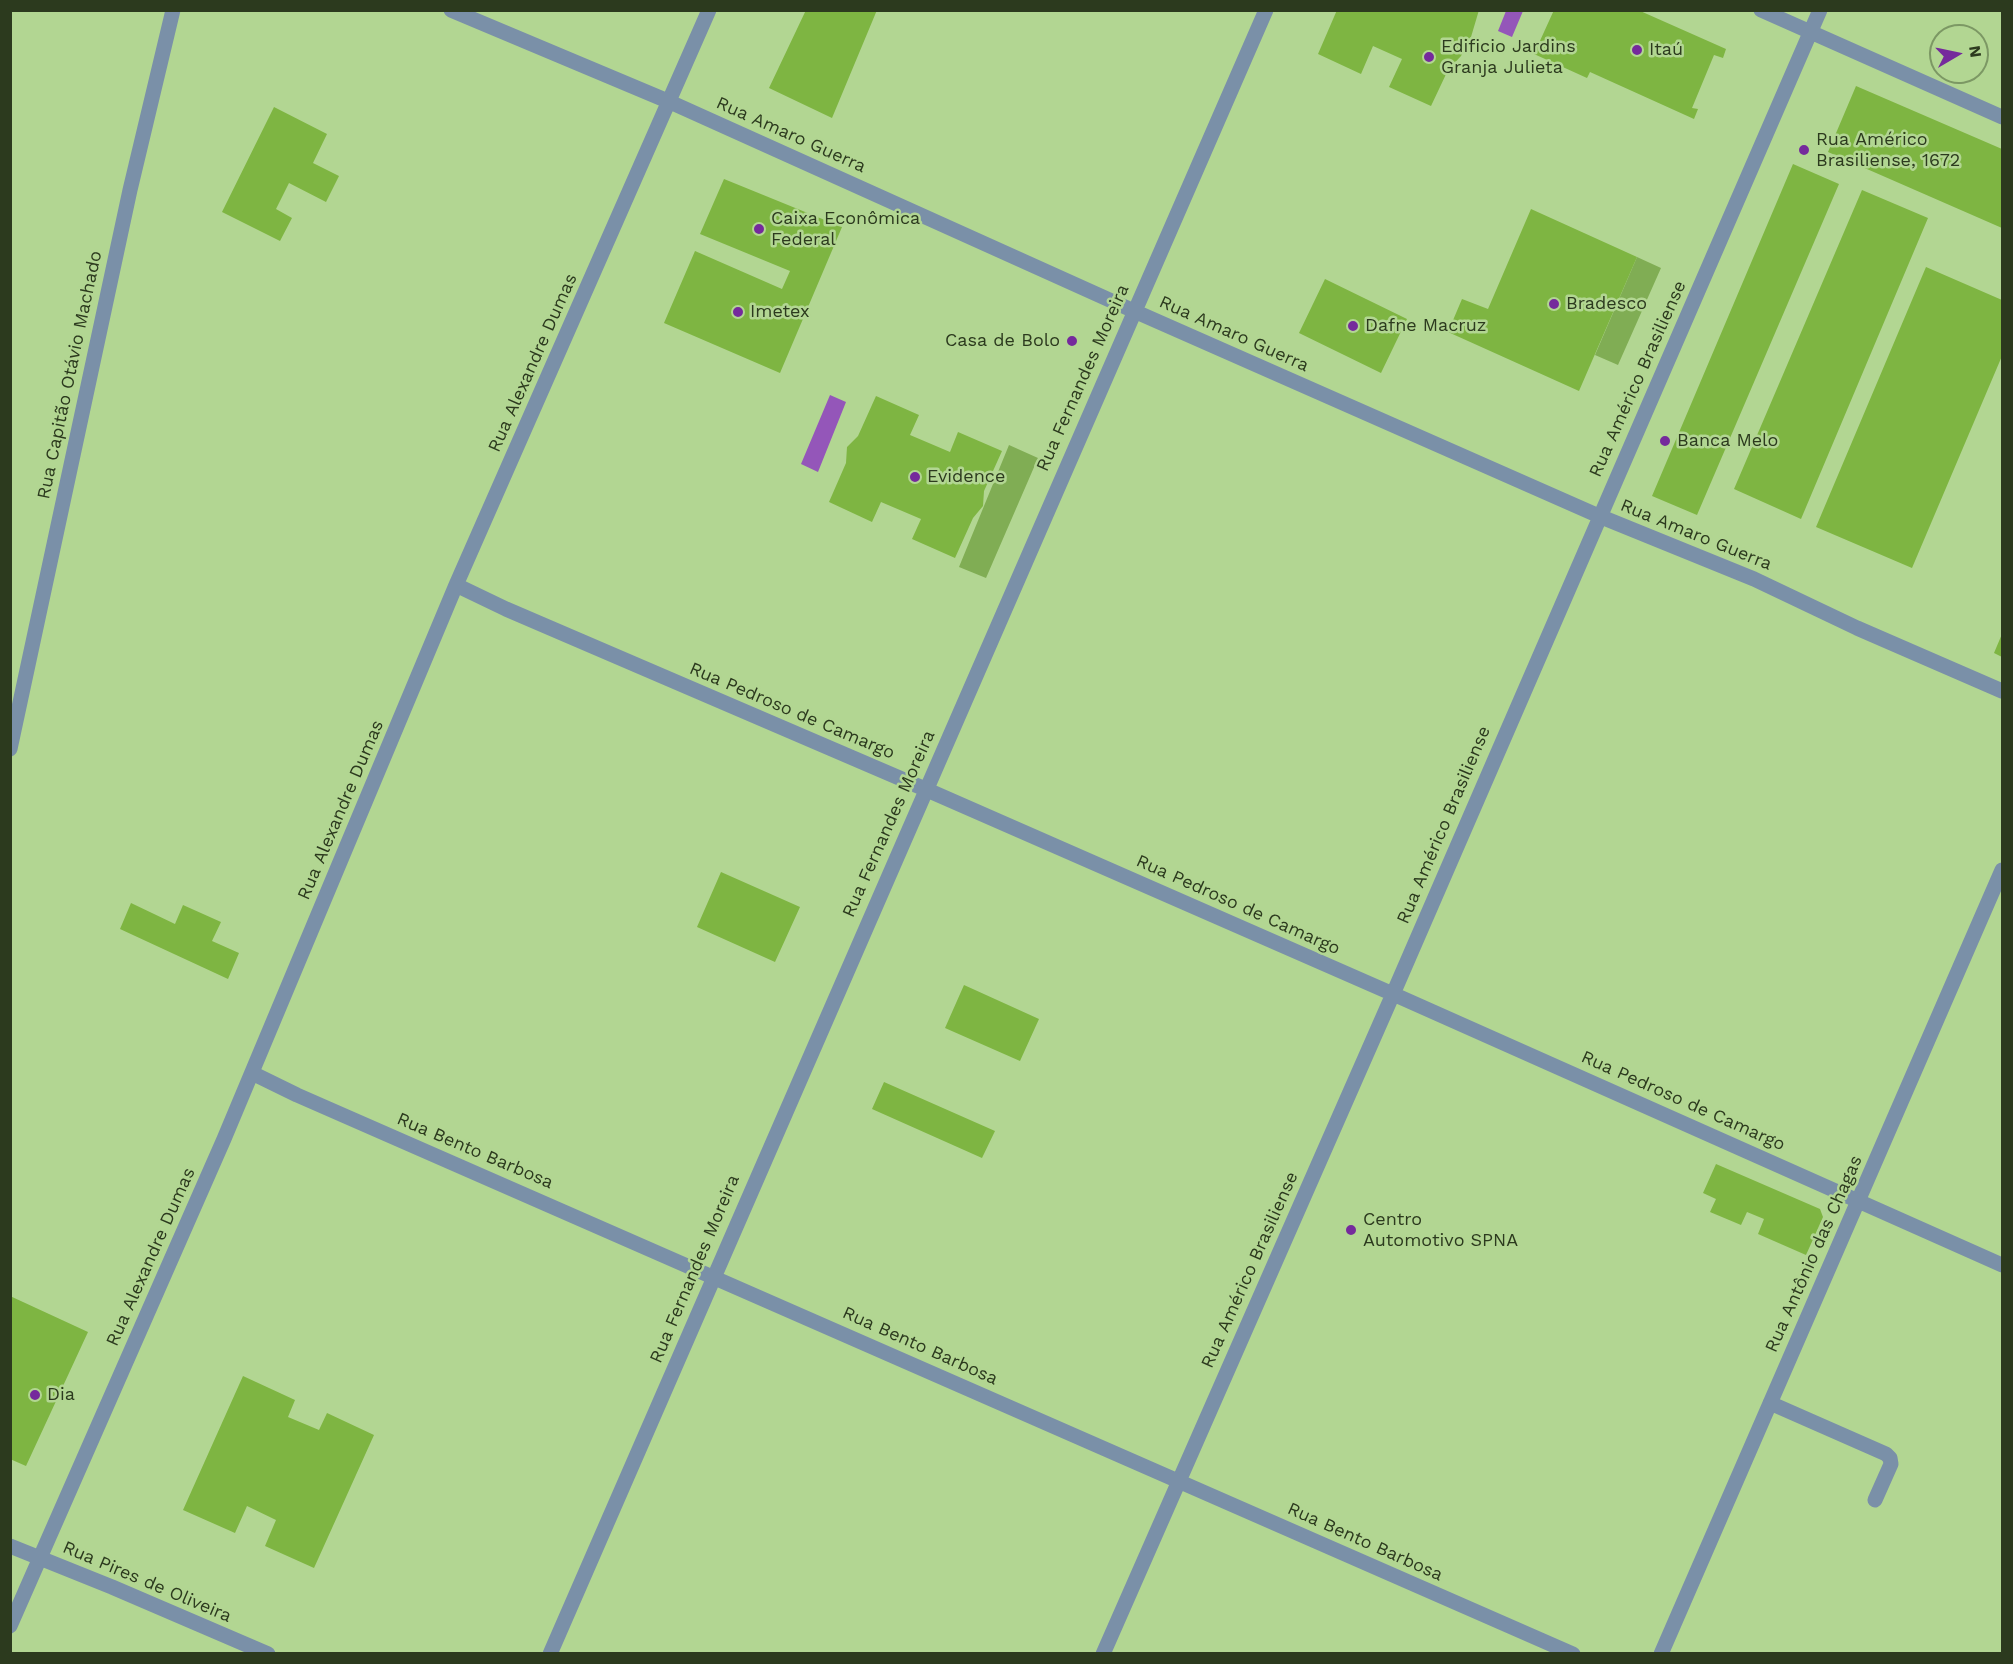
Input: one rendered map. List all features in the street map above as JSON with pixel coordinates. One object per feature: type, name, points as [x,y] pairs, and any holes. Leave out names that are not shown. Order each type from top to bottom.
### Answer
[{"type":"street","name":"Rua Capitão Otávio Machado","points":[[10,749],[127,202],[173,10]]},
{"type":"street","name":"Rua Amaro Guerra","points":[[452,10],[670,102],[1134,311],[1599,516],[1754,579],[1857,628],[2002,691]]},
{"type":"street","name":"Rua Alexandre Dumas","points":[[10,1626],[252,1073],[456,585],[710,10]]},
{"type":"street","name":"Rua Fernandes Moreira","points":[[550,1653],[1266,10]]},
{"type":"street","points":[[1761,10],[2002,117]]},
{"type":"street","name":"Rua Américo Brasiliense","points":[[1103,1653],[1393,994],[1820,10]]},
{"type":"street","name":"Rua Pedroso de Camargo","points":[[456,585],[506,609],[1393,994],[2002,1265]]},
{"type":"street","name":"Rua Antônio das Chagas","points":[[1661,1653],[2002,870]]},
{"type":"street","name":"Rua Bento Barbosa","points":[[252,1073],[297,1095],[1573,1653]]},
{"type":"street","points":[[1770,1403],[1886,1454],[1891,1464],[1875,1500]]},
{"type":"street","name":"Rua Pires de Oliveira","points":[[10,1546],[268,1653]]},
{"type":"green space","points":[[1637,257],[1661,268],[1618,365],[1595,355]]},
{"type":"green space","points":[[1009,445],[1038,458],[986,578],[959,567]]},
{"type":"shaded area","points":[[1506,11],[1523,11],[1512,37],[1498,31]]},
{"type":"shaded area","points":[[830,395],[846,402],[818,472],[801,464]]},
{"type":"building","points":[[806,10],[877,10],[832,118],[769,88]]},
{"type":"building","name":"Edificio Jardins Granja Julieta","points":[[1337,10],[1479,10],[1471,37],[1461,56],[1448,70],[1431,106],[1389,87],[1402,59],[1373,46],[1361,74],[1318,54]]},
{"type":"building","points":[[1554,10],[1638,10],[1726,49],[1723,58],[1714,55],[1692,108],[1698,109],[1694,119],[1590,72],[1587,78],[1534,54]]},
{"type":"building","points":[[1856,86],[2002,149],[2002,228],[1828,152]]},
{"type":"building","points":[[274,107],[327,134],[313,163],[339,176],[326,202],[289,183],[276,209],[292,218],[280,241],[222,212]]},
{"type":"building","points":[[1793,164],[1839,184],[1697,515],[1652,496]]},
{"type":"building","points":[[724,179],[842,227],[780,373],[664,323],[695,251],[782,289],[790,271],[700,234]]},
{"type":"building","points":[[1862,190],[1928,218],[1801,519],[1734,489]]},
{"type":"building","name":"Bradesco","points":[[1531,209],[1637,257],[1579,391],[1448,332],[1462,299],[1488,309]]},
{"type":"building","points":[[1926,267],[2002,300],[2002,356],[1912,568],[1816,527]]},
{"type":"building","name":"Dafne Macruz","points":[[1325,279],[1407,319],[1381,373],[1299,333]]},
{"type":"building","name":"Evidence","points":[[876,396],[919,415],[910,435],[950,452],[958,432],[1002,451],[984,491],[983,506],[973,518],[955,558],[912,539],[921,519],[881,502],[872,522],[829,502],[846,463],[847,447],[858,436]]},
{"type":"building","points":[[2002,634],[2002,657],[1994,653]]},
{"type":"building","points":[[721,872],[800,907],[775,962],[697,927]]},
{"type":"building","points":[[131,903],[175,924],[183,905],[221,922],[212,941],[239,953],[228,979],[120,929]]},
{"type":"building","points":[[964,985],[1039,1019],[1020,1061],[945,1028]]},
{"type":"building","points":[[884,1082],[995,1131],[982,1158],[872,1109]]},
{"type":"building","points":[[1716,1164],[1820,1209],[1823,1217],[1806,1255],[1758,1234],[1764,1219],[1747,1212],[1741,1225],[1710,1212],[1716,1199],[1703,1193]]},
{"type":"building","name":"Dia","points":[[10,1296],[88,1332],[26,1466],[10,1459]]},
{"type":"building","points":[[243,1376],[295,1400],[288,1417],[319,1430],[327,1413],[374,1435],[314,1568],[265,1546],[276,1520],[247,1506],[235,1533],[183,1510]]},
{"type":"place","name":"Itaú","points":[[1637,50]]},
{"type":"place","name":"Edificio Jardins Granja Julieta","points":[[1429,57]]},
{"type":"place","name":"Rua Américo Brasiliense, 1672","points":[[1804,150]]},
{"type":"place","name":"Caixa Econômica Federal","points":[[759,229]]},
{"type":"place","name":"Bradesco","points":[[1554,304]]},
{"type":"place","name":"Imetex","points":[[738,312]]},
{"type":"place","name":"Dafne Macruz","points":[[1353,326]]},
{"type":"place","name":"Casa de Bolo","points":[[1072,341]]},
{"type":"place","name":"Banca Melo","points":[[1665,441]]},
{"type":"place","name":"Evidence","points":[[915,477]]},
{"type":"place","name":"Centro Automotivo SPNA","points":[[1351,1230]]},
{"type":"place","name":"Dia","points":[[35,1395]]}]
